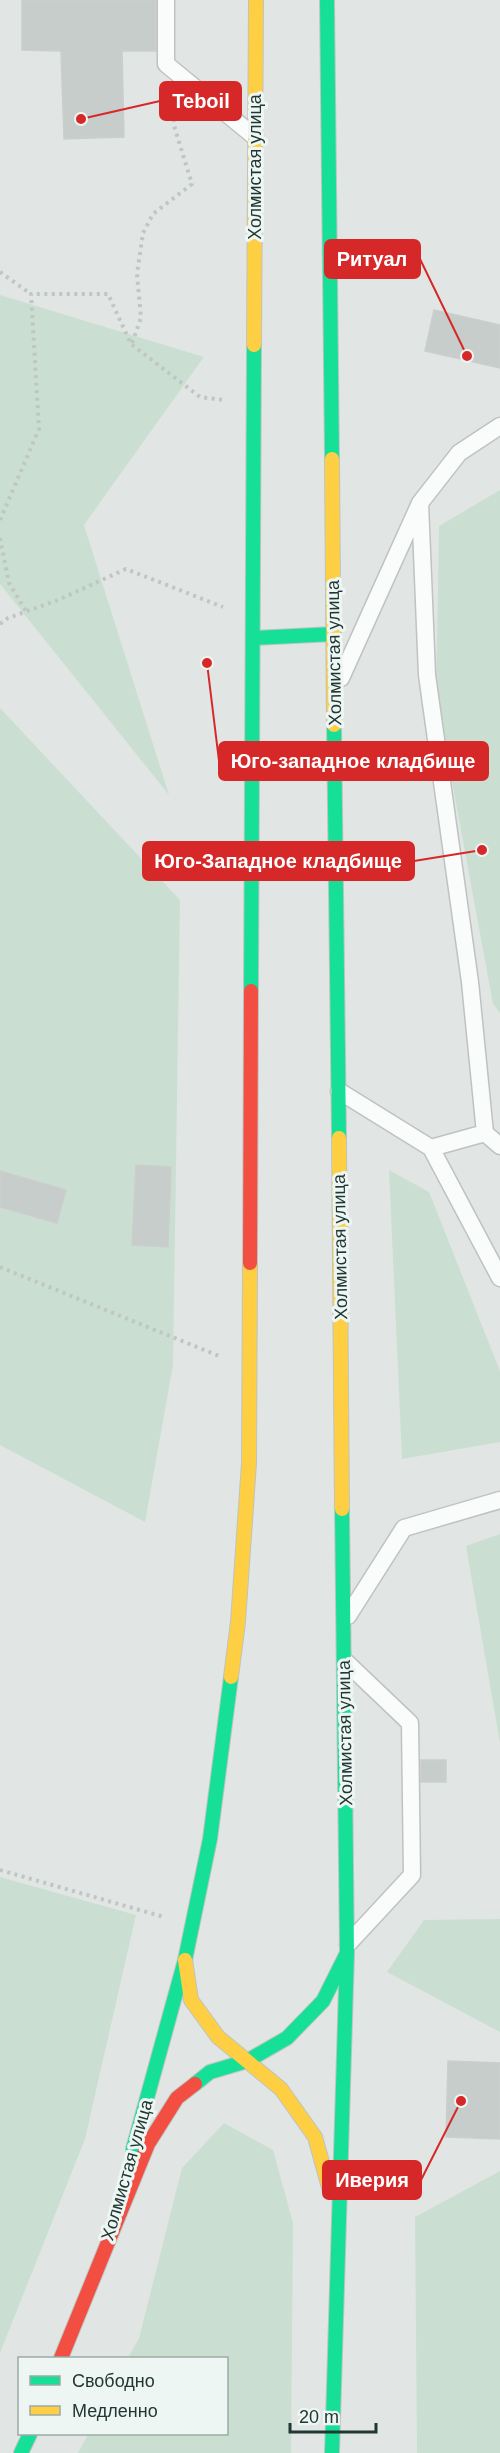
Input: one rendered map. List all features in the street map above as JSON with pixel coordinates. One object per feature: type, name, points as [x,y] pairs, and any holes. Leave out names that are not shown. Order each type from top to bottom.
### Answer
[{"type":"main road","name":"Холмистая улица","points":[[105,2249],[185,1960],[210,1839],[238,1623],[249,1463],[256,0]]},
{"type":"main road","name":"Холмистая улица","points":[[105,2249],[148,2144],[177,2098],[210,2072],[247,2061],[287,2038],[323,2001],[347,1949],[327,0]]},
{"type":"main road","points":[[253,638],[334,634]]},
{"type":"main road","points":[[332,2453],[347,1949]]},
{"type":"main road","points":[[185,1960],[191,2000],[218,2037],[281,2089],[315,2137],[329,2184],[338,2261]]},
{"type":"main road","points":[[61,2357],[105,2249]]},
{"type":"main road","points":[[21,2453],[29,2435]]},
{"type":"lane","points":[[166,0],[166,64],[255,137]]},
{"type":"lane","points":[[334,692],[420,503],[459,453],[500,426]]},
{"type":"lane","points":[[420,503],[427,675],[470,982],[485,1133],[500,1146]]},
{"type":"lane","points":[[339,1091],[431,1148],[500,1278]]},
{"type":"lane","points":[[431,1148],[485,1133]]},
{"type":"lane","points":[[344,1622],[404,1528],[500,1500]]},
{"type":"lane","points":[[345,1661],[410,1723],[412,1875],[347,1949]]},
{"type":"path","points":[[131,344],[141,318],[137,274],[143,233],[153,214],[192,184],[176,129],[166,64]]},
{"type":"path","points":[[0,272],[31,294],[108,294],[131,344],[200,397],[253,404]]},
{"type":"path","points":[[0,520],[39,429],[31,294]]},
{"type":"path","points":[[0,538],[9,583],[26,611]]},
{"type":"path","points":[[0,624],[8,618],[58,600],[126,569],[253,618]]},
{"type":"path","points":[[0,1267],[249,1368]]},
{"type":"path","points":[[0,1870],[192,1925]]},
{"type":"green space","points":[[0,295],[204,357],[84,525],[169,795],[0,584]]},
{"type":"green space","points":[[500,490],[500,1013],[493,1004],[436,695],[439,526]]},
{"type":"green space","points":[[0,708],[180,900],[173,1365],[145,1522],[0,1445]]},
{"type":"green space","points":[[389,1170],[429,1192],[500,1371],[500,1442],[402,1459]]},
{"type":"green space","points":[[500,1534],[500,1743],[466,1546]]},
{"type":"green space","points":[[0,1877],[136,1915],[85,2139],[0,2353]]},
{"type":"green space","points":[[500,1919],[500,2032],[387,1972],[424,1920]]},
{"type":"green space","points":[[224,2123],[273,2150],[293,2223],[291,2453],[78,2453],[87,2435],[228,2435],[228,2357],[129,2357],[139,2338],[182,2168]]},
{"type":"green space","points":[[500,2171],[500,2453],[417,2453],[415,2217]]},
{"type":"building","points":[[22,0],[156,0],[156,51],[122,51],[124,137],[64,139],[61,51],[22,50]]},
{"type":"building","points":[[434,310],[500,325],[500,368],[425,351]]},
{"type":"building","points":[[136,1165],[171,1167],[168,1247],[132,1245]]},
{"type":"building","points":[[0,1171],[66,1190],[57,1223],[0,1207]]},
{"type":"building","points":[[421,1760],[446,1760],[446,1782],[421,1782]]},
{"type":"building","points":[[448,2061],[500,2063],[500,2139],[446,2137]]},
{"type":"traffic: fast","points":[[327,0],[332,459]]},
{"type":"traffic: fast","points":[[251,991],[254,345]]},
{"type":"traffic: fast","points":[[253,638],[334,634]]},
{"type":"traffic: fast","points":[[334,725],[339,1138]]},
{"type":"traffic: fast","points":[[195,2084],[210,2072],[247,2061],[287,2038],[323,2001],[347,1953],[342,1509]]},
{"type":"traffic: fast","points":[[133,2149],[185,1960],[210,1839],[231,1677]]},
{"type":"traffic: fast","points":[[332,2453],[347,1953]]},
{"type":"traffic: fast","points":[[21,2453],[30,2435]]},
{"type":"traffic: slow","points":[[254,345],[256,0]]},
{"type":"traffic: slow","points":[[332,459],[334,725]]},
{"type":"traffic: slow","points":[[339,1138],[342,1509]]},
{"type":"traffic: slow","points":[[231,1677],[238,1622],[249,1463],[250,1263]]},
{"type":"traffic: slow","points":[[185,1960],[191,2000],[218,2037],[281,2089],[315,2137],[330,2191]]},
{"type":"traffic: jam","points":[[250,1263],[251,991]]},
{"type":"traffic: jam","points":[[61,2357],[148,2144],[177,2098],[195,2084]]},
{"type":"place","name":"Teboil","points":[[81,119]]},
{"type":"place","name":"Ритуал","points":[[467,356]]},
{"type":"place","name":"Юго-западное кладбище","points":[[207,663]]},
{"type":"place","name":"Юго-Западное кладбище","points":[[482,850]]},
{"type":"place","name":"Иверия","points":[[461,2101]]}]
